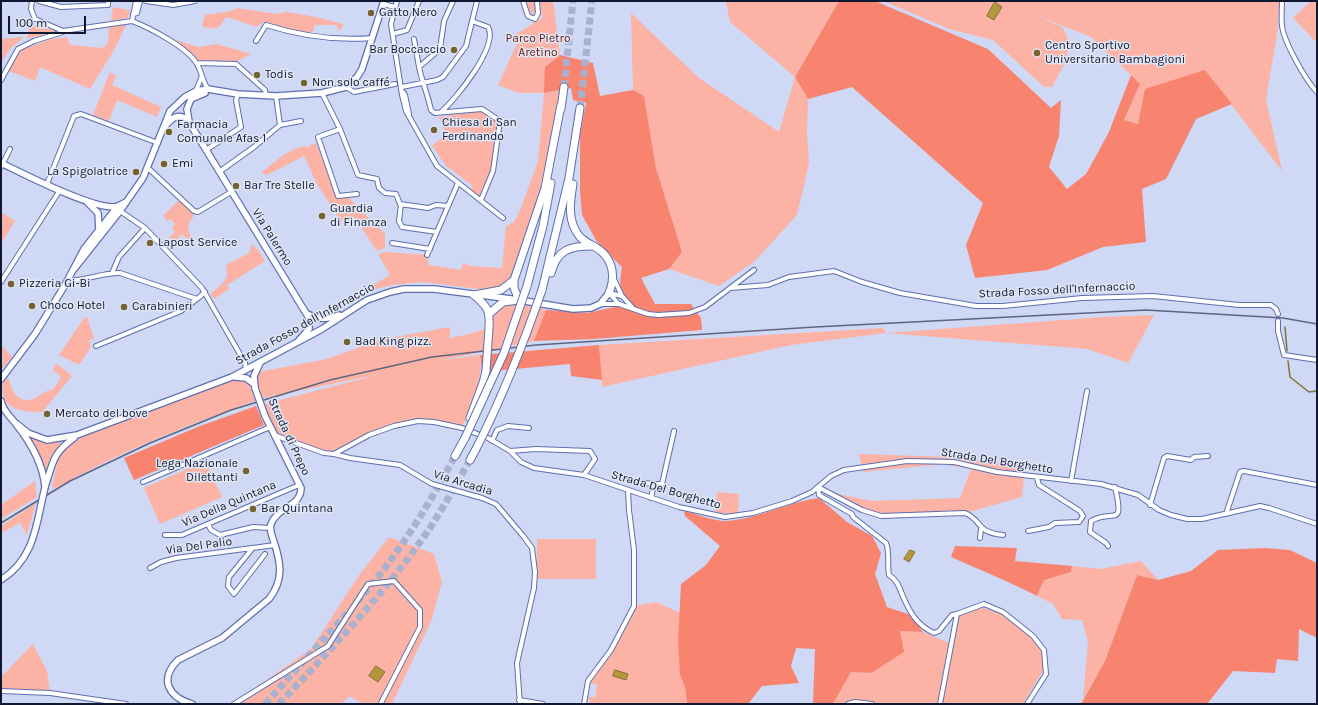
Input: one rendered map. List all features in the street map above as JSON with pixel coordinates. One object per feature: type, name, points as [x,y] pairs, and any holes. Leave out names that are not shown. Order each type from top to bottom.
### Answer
[{"type":"highway","points":[[490,312],[503,302],[519,300],[514,288],[514,280],[546,188],[564,87]]},
{"type":"highway","points":[[455,456],[504,353],[527,286],[547,206],[561,105]]},
{"type":"highway","points":[[544,291],[562,214],[576,140],[580,108]]},
{"type":"highway","points":[[576,140],[576,160],[570,211],[572,221],[581,238],[606,256],[610,262],[613,277],[609,293]]},
{"type":"highway","points":[[470,460],[500,401],[556,258],[563,252],[576,246],[592,246]]},
{"type":"highway","points":[[474,295],[501,290],[514,280]]},
{"type":"highway","points":[[463,441],[486,370],[490,312],[483,302],[474,295]]},
{"type":"main road","points":[[1,380],[32,338],[68,280],[84,248],[126,202],[148,168],[158,143],[164,122],[173,107],[185,97],[196,91],[208,89],[235,93],[276,96],[322,93],[346,87],[357,77],[362,69],[383,2]]},
{"type":"main road","points":[[189,122],[187,109],[191,99],[203,93],[235,93]]},
{"type":"main road","points":[[161,134],[172,118],[179,117],[189,122]]},
{"type":"main road","name":"Via Palermo","points":[[189,122],[307,314]]},
{"type":"main road","points":[[2,165],[84,200],[119,209]]},
{"type":"main road","points":[[84,200],[93,206],[98,213],[100,222],[99,231]]},
{"type":"main road","points":[[74,269],[119,209]]},
{"type":"main road","name":"Strada Fosso dell'Infernaccio","points":[[77,435],[232,377],[322,329],[354,307],[378,295],[404,289],[434,289],[519,300],[573,310],[591,308],[600,304]]},
{"type":"main road","points":[[600,304],[609,293]]},
{"type":"main road","points":[[307,314],[325,319],[354,307]]},
{"type":"main road","points":[[296,343],[309,329],[310,322],[307,314]]},
{"type":"main road","points":[[255,386],[254,376],[260,363]]},
{"type":"main road","points":[[232,377],[246,378],[255,386]]},
{"type":"main road","name":"Strada di Prepo","points":[[255,386],[270,428],[299,485],[301,494],[299,498],[279,513],[271,523],[270,528]]},
{"type":"main road","points":[[1,401],[3,410],[28,433],[47,440],[77,435]]},
{"type":"main road","points":[[17,424],[39,458],[44,472],[45,487]]},
{"type":"main road","points":[[1,580],[19,565],[30,549],[45,487],[56,454],[61,446],[77,435]]},
{"type":"main road","points":[[192,704],[180,701],[170,691],[168,682],[174,665],[178,660],[222,638],[269,599],[274,593],[281,568],[270,528]]},
{"type":"street","points":[[32,1],[31,9],[35,19],[63,32]]},
{"type":"street","points":[[39,1],[61,7],[108,5],[108,1]]},
{"type":"street","points":[[132,20],[136,1]]},
{"type":"street","points":[[133,14],[137,13],[140,1]]},
{"type":"street","points":[[146,1],[173,5],[195,1]]},
{"type":"street","points":[[397,1],[391,21],[402,89],[405,95],[409,114],[437,166],[503,218]]},
{"type":"street","points":[[393,34],[407,30],[419,1]]},
{"type":"street","points":[[419,67],[440,48],[444,21],[453,1]]},
{"type":"street","points":[[402,89],[422,82],[437,80],[443,76],[466,46],[477,1]]},
{"type":"street","points":[[523,1],[528,16],[535,19],[538,13],[537,1]]},
{"type":"street","points":[[1282,1],[1282,27],[1298,65],[1309,84],[1317,92]]},
{"type":"street","points":[[383,2],[395,7]]},
{"type":"street","points":[[1,80],[18,49],[34,41],[63,32],[132,20],[160,34],[197,64],[208,89]]},
{"type":"street","points":[[441,112],[458,96],[471,78],[480,63],[488,40],[490,32],[488,27],[472,21]]},
{"type":"street","points":[[256,41],[266,25],[289,32],[339,40],[372,38]]},
{"type":"street","points":[[414,39],[422,82],[426,86],[431,110],[435,113],[482,109],[500,121],[493,171],[481,200]]},
{"type":"street","points":[[197,64],[236,64],[265,90],[266,96]]},
{"type":"street","points":[[196,91],[201,76]]},
{"type":"street","points":[[346,87],[354,92],[395,84]]},
{"type":"street","points":[[206,150],[241,127],[235,93]]},
{"type":"street","points":[[322,93],[340,130],[358,175],[377,180],[379,188],[386,193],[396,194],[401,204],[398,221],[402,227],[437,232]]},
{"type":"street","points":[[276,96],[280,125]]},
{"type":"street","points":[[47,184],[74,116],[77,114],[81,114],[158,143]]},
{"type":"street","points":[[219,172],[254,147],[280,125],[301,121]]},
{"type":"street","points":[[340,130],[318,137],[338,196],[357,194]]},
{"type":"street","points":[[2,165],[10,149]]},
{"type":"street","points":[[148,168],[194,211],[198,212],[231,192]]},
{"type":"street","points":[[427,255],[458,183]]},
{"type":"street","points":[[1,282],[60,190]]},
{"type":"street","points":[[401,204],[428,208],[436,205],[448,206]]},
{"type":"street","points":[[119,209],[145,228],[205,292],[245,363],[246,370]]},
{"type":"street","points":[[112,273],[119,257],[145,228]]},
{"type":"street","points":[[392,243],[430,249]]},
{"type":"street","points":[[730,288],[754,270]]},
{"type":"street","name":"Strada Fosso dell'Infernaccio","points":[[600,304],[619,304],[648,314],[689,314],[705,307],[730,288],[768,284],[789,277],[834,271],[862,282],[900,293],[976,306],[1003,306],[1082,298],[1153,296],[1239,305],[1272,305],[1278,314]]},
{"type":"street","points":[[68,280],[74,281],[112,273],[126,274],[197,299]]},
{"type":"street","points":[[613,277],[622,296],[632,308]]},
{"type":"street","points":[[96,346],[181,311],[205,292]]},
{"type":"street","points":[[609,293],[622,296]]},
{"type":"street","points":[[609,293],[619,304]]},
{"type":"street","points":[[1278,321],[1278,331],[1284,355],[1317,360]]},
{"type":"street","points":[[1071,481],[1087,391]]},
{"type":"street","name":"Strada Del Borghetto","points":[[334,454],[369,435],[394,426],[418,421],[434,422],[462,428],[492,441],[510,451],[521,462],[534,468],[584,476],[651,498],[725,517],[734,517],[792,500],[812,492],[831,476],[844,470],[906,461],[954,462],[997,472],[1115,487],[1138,495],[1150,504],[1171,515],[1187,519],[1202,519],[1265,507],[1317,524]]},
{"type":"street","points":[[492,441],[497,430],[508,426],[529,428]]},
{"type":"street","points":[[143,482],[270,428]]},
{"type":"street","points":[[636,482],[662,484],[674,432]]},
{"type":"street","points":[[273,434],[324,453],[334,454]]},
{"type":"street","points":[[510,451],[590,451],[595,459],[584,476]]},
{"type":"street","name":"Via Arcadia","points":[[334,454],[400,466],[432,484],[482,498],[496,504],[524,537],[532,548],[536,572],[534,588],[517,663],[520,702]]},
{"type":"street","points":[[1150,504],[1164,458],[1167,456],[1191,460],[1194,457],[1208,456]]},
{"type":"street","points":[[1226,514],[1240,472],[1244,471],[1317,484]]},
{"type":"street","points":[[1028,531],[1049,528],[1055,523],[1079,522],[1083,516],[1080,510],[1039,485],[1037,478]]},
{"type":"street","points":[[651,498],[654,484]]},
{"type":"street","name":"Via Della Quintana","points":[[165,535],[182,536],[299,485]]},
{"type":"street","points":[[818,487],[872,514],[894,517],[965,513],[971,515],[981,529],[990,534],[1003,535]]},
{"type":"street","points":[[818,487],[819,494],[852,514],[853,518],[886,543],[888,547],[889,575],[897,580],[905,601],[922,627],[934,633],[939,631],[952,615],[984,604],[1003,612],[1033,636],[1043,648],[1046,674],[1027,704]]},
{"type":"street","points":[[1108,546],[1090,532],[1090,527],[1091,521],[1096,518],[1115,517],[1118,515],[1120,509],[1115,487]]},
{"type":"street","points":[[584,704],[588,681],[611,650],[634,606],[634,550],[628,491]]},
{"type":"street","points":[[208,524],[211,530],[220,535],[252,527],[270,528]]},
{"type":"street","points":[[980,538],[981,529]]},
{"type":"street","name":"Via Del Palio","points":[[150,568],[161,562],[176,558],[275,545]]},
{"type":"street","name":"Via Del Palio","points":[[252,548],[229,577],[228,586],[234,594],[265,554]]},
{"type":"street","points":[[234,704],[328,646],[368,584],[394,581],[420,610],[420,627],[381,703]]},
{"type":"street","points":[[940,704],[957,614]]},
{"type":"street","points":[[1,691],[50,693],[126,704]]},
{"type":"street","points":[[520,702],[543,704]]},
{"type":"street","points":[[848,704],[855,702],[872,704]]},
{"type":"green space","points":[[526,1],[534,1],[536,11],[531,14]]},
{"type":"green space","name":"Parco Pietro Aretino","points":[[540,1],[553,1],[560,55],[545,67],[545,93],[560,90],[546,179],[516,267],[506,285],[487,290],[422,282],[392,285],[366,292],[365,290],[390,275],[378,254],[385,252],[427,255],[429,265],[461,270],[463,263],[470,266],[502,268],[506,226],[514,222],[521,208],[538,161],[544,93],[518,93],[498,85],[518,41],[516,34],[542,18]]},
{"type":"green space","points":[[726,1],[839,1],[795,77],[730,22]]},
{"type":"green space","points":[[883,1],[1279,1],[1278,29],[1266,99],[1282,171],[1205,70],[1138,124],[1124,120],[1140,84],[1091,37],[1033,14],[1062,27],[1070,42],[1065,63],[1052,87],[1044,87],[993,40],[949,29]]},
{"type":"green space","points":[[1311,1],[1314,1],[1317,4],[1317,43],[1293,18]]},
{"type":"green space","points":[[113,7],[130,10],[128,18],[111,21]]},
{"type":"green space","points":[[237,8],[276,14],[287,12],[343,24],[342,28],[338,31],[337,25],[315,25],[312,33],[289,30],[263,22],[257,27],[226,17],[218,28],[209,28],[202,25],[205,15],[231,11]]},
{"type":"green space","points":[[631,13],[699,78],[779,132],[795,77],[808,99],[807,133],[809,163],[797,215],[755,261],[719,286],[669,269],[682,252],[656,168],[644,96],[633,90]]},
{"type":"green space","points":[[127,23],[114,50],[90,89],[40,67],[35,81],[9,71],[20,50],[51,39],[67,37],[70,45],[103,48],[108,43],[109,28]]},
{"type":"green space","points":[[30,26],[41,26],[57,31],[27,39]]},
{"type":"green space","points":[[24,37],[10,49],[1,63],[1,39]]},
{"type":"green space","points":[[176,40],[198,47],[217,44],[251,54],[236,62],[198,61]]},
{"type":"green space","points":[[110,72],[116,76],[112,85],[161,107],[157,117],[117,100],[109,121],[93,115]]},
{"type":"green space","points":[[477,111],[486,114],[497,122],[494,151],[488,179],[479,196],[470,190],[473,186],[446,166],[432,146],[446,134],[439,117]]},
{"type":"green space","points":[[316,143],[337,197],[346,195],[385,234],[385,248],[377,251],[355,218],[349,217],[341,221],[317,184],[304,156],[267,175],[261,173],[278,159],[291,151],[298,148],[311,147],[310,145]]},
{"type":"green space","points":[[179,200],[194,216],[188,225],[193,241],[191,243],[182,234],[173,243],[169,237],[175,232],[172,227],[175,224],[170,219],[167,221],[163,216]]},
{"type":"green space","points":[[1,212],[15,221],[1,244]]},
{"type":"green space","points":[[252,244],[256,249],[258,249],[265,261],[227,285],[229,289],[214,299],[210,294],[226,279],[226,265],[249,253]]},
{"type":"green space","points":[[528,304],[546,310],[534,341],[438,361],[480,355],[481,365],[479,384],[462,428],[434,422],[394,426],[369,435],[342,451],[324,453],[273,434],[261,405],[380,374],[263,398],[257,384],[258,372],[327,359],[379,340],[450,327],[450,338],[469,334],[492,327],[493,314],[501,305]]},
{"type":"green space","points":[[1154,315],[1128,363],[1087,349],[886,333],[1104,317]]},
{"type":"green space","points":[[87,317],[94,339],[89,340],[91,347],[79,365],[59,355],[84,318]]},
{"type":"green space","points":[[883,328],[886,333],[791,345],[602,387],[599,345]]},
{"type":"green space","points":[[3,347],[12,357],[1,370],[3,360],[1,350]]},
{"type":"green space","points":[[56,363],[72,376],[43,411],[25,411],[12,407],[8,404],[3,396],[4,378],[9,379],[15,394],[21,399],[33,399],[44,392],[53,389],[57,384],[61,377],[53,370]]},
{"type":"green space","points":[[240,378],[249,382],[255,401],[152,440],[102,463],[54,489],[52,486],[60,451],[88,433],[232,379]]},
{"type":"green space","points":[[24,434],[42,442],[62,441],[51,456],[46,475],[42,459]]},
{"type":"green space","points":[[859,454],[949,457],[1025,466],[1022,497],[965,513],[872,514],[825,491],[871,501],[960,498],[971,469],[943,464],[863,472]]},
{"type":"green space","points":[[205,461],[222,497],[160,524],[144,488]]},
{"type":"green space","points":[[35,481],[37,497],[1,519],[1,505]]},
{"type":"green space","points":[[717,492],[739,494],[738,514],[715,513]]},
{"type":"green space","points":[[36,503],[27,535],[20,523],[1,533],[1,526]]},
{"type":"green space","points":[[389,537],[434,554],[442,582],[432,619],[392,704],[364,704],[349,696],[342,704],[232,704],[311,649],[359,575]]},
{"type":"green space","points":[[537,539],[596,539],[596,579],[537,579]]},
{"type":"green space","points":[[1141,561],[1158,580],[1137,575],[1105,661],[1083,699],[1088,642],[1082,620],[1062,619],[1053,604],[1037,596],[1044,580],[1071,572],[1072,566],[1100,569]]},
{"type":"green space","points":[[656,602],[680,613],[680,675],[685,687],[687,704],[591,704],[588,697],[595,697],[597,684],[590,683],[605,662],[634,606]]},
{"type":"green space","points":[[983,608],[1005,615],[1043,648],[1044,669],[1023,704],[942,704],[958,614]]},
{"type":"green space","points":[[900,631],[923,632],[949,643],[937,704],[833,704],[851,672],[871,673]]},
{"type":"green space","points":[[33,644],[47,671],[50,693],[1,691],[1,677]]},
{"type":"shaded area","points":[[839,1],[875,1],[988,49],[1051,108],[1061,100],[1059,136],[1049,167],[1067,189],[1086,174],[1109,132],[1131,75],[1140,84],[1124,120],[1138,124],[1145,89],[1205,70],[1232,104],[1196,119],[1166,179],[1142,189],[1146,242],[1103,247],[1047,270],[975,278],[966,245],[983,203],[852,87],[808,99],[795,77]]},
{"type":"shaded area","points":[[995,2],[1002,7],[994,20],[987,16]]},
{"type":"shaded area","points":[[560,55],[593,63],[600,96],[633,90],[644,96],[656,168],[682,252],[669,269],[641,278],[655,304],[691,304],[701,318],[702,330],[594,339],[534,341],[546,310],[587,313],[619,306],[628,309],[631,303],[622,291],[620,283],[622,267],[597,242],[582,215],[580,190],[580,135],[586,103],[573,100],[571,88],[544,93],[545,67]]},
{"type":"shaded area","points":[[599,345],[602,380],[571,376],[570,364],[482,372],[480,355]]},
{"type":"shaded area","points":[[256,406],[264,425],[134,480],[124,458],[200,426]]},
{"type":"shaded area","points":[[819,498],[847,522],[872,536],[881,553],[875,574],[887,607],[911,615],[923,632],[900,631],[904,652],[871,673],[851,672],[833,704],[813,704],[815,649],[796,648],[791,666],[799,683],[762,686],[748,704],[687,704],[685,687],[680,675],[678,641],[681,584],[706,565],[720,546],[685,516],[684,511],[721,521],[738,520],[807,500]]},
{"type":"shaded area","points":[[955,546],[1017,548],[1015,561],[1072,566],[1071,572],[1044,580],[1037,596],[1005,580],[951,557]]},
{"type":"shaded area","points":[[1265,548],[1290,550],[1317,563],[1317,638],[1299,629],[1298,661],[1277,659],[1275,673],[1233,671],[1207,704],[1081,704],[1105,661],[1137,575],[1158,580],[1191,571],[1218,550]]},
{"type":"shaded area","points":[[910,550],[915,552],[909,562],[904,559]]},
{"type":"shaded area","points":[[376,666],[385,672],[378,682],[369,676]]},
{"type":"shaded area","points":[[615,670],[628,674],[626,680],[613,676]]},
{"type":"waterway","points":[[1285,327],[1287,351]]},
{"type":"waterway","points":[[1288,361],[1290,377],[1309,392],[1317,391]]},
{"type":"tunnel","points":[[564,87],[573,1]]},
{"type":"tunnel","points":[[580,108],[592,1]]},
{"type":"tunnel","points":[[357,602],[398,550],[434,494],[455,456]]},
{"type":"tunnel","points":[[279,704],[358,619],[395,575],[430,528],[470,460]]},
{"type":"tunnel","points":[[265,704],[350,610]]},
{"type":"railway","points":[[1,523],[70,481],[150,443],[231,410],[330,380],[432,357],[536,345],[815,327],[1146,310],[1283,318],[1317,324]]},
{"type":"place","name":"Gatto Nero","points":[[371,13]]},
{"type":"place","name":"Bar Boccaccio","points":[[454,50]]},
{"type":"place","name":"Centro Sportivo Universitario Bambagioni","points":[[1037,53]]},
{"type":"place","name":"Todis","points":[[257,75]]},
{"type":"place","name":"Non solo caffé","points":[[304,83]]},
{"type":"place","name":"Chiesa di San Ferdinando","points":[[434,130]]},
{"type":"place","name":"Farmacia Comunale Afas 1","points":[[169,132]]},
{"type":"place","name":"Emi","points":[[164,164]]},
{"type":"place","name":"La Spigolatrice","points":[[136,172]]},
{"type":"place","name":"Bar Tre Stelle","points":[[236,186]]},
{"type":"place","name":"Guardia di Finanza","points":[[322,216]]},
{"type":"place","name":"Lapost Service","points":[[150,243]]},
{"type":"place","name":"Pizzeria Gi-Bi","points":[[11,284]]},
{"type":"place","name":"Choco Hotel","points":[[32,306]]},
{"type":"place","name":"Carabinieri","points":[[124,307]]},
{"type":"place","name":"Bad King pizz.","points":[[347,342]]},
{"type":"place","name":"Mercato del bove","points":[[47,414]]},
{"type":"place","name":"Lega Nazionale Dilettanti","points":[[246,471]]},
{"type":"place","name":"Bar Quintana","points":[[253,509]]}]
